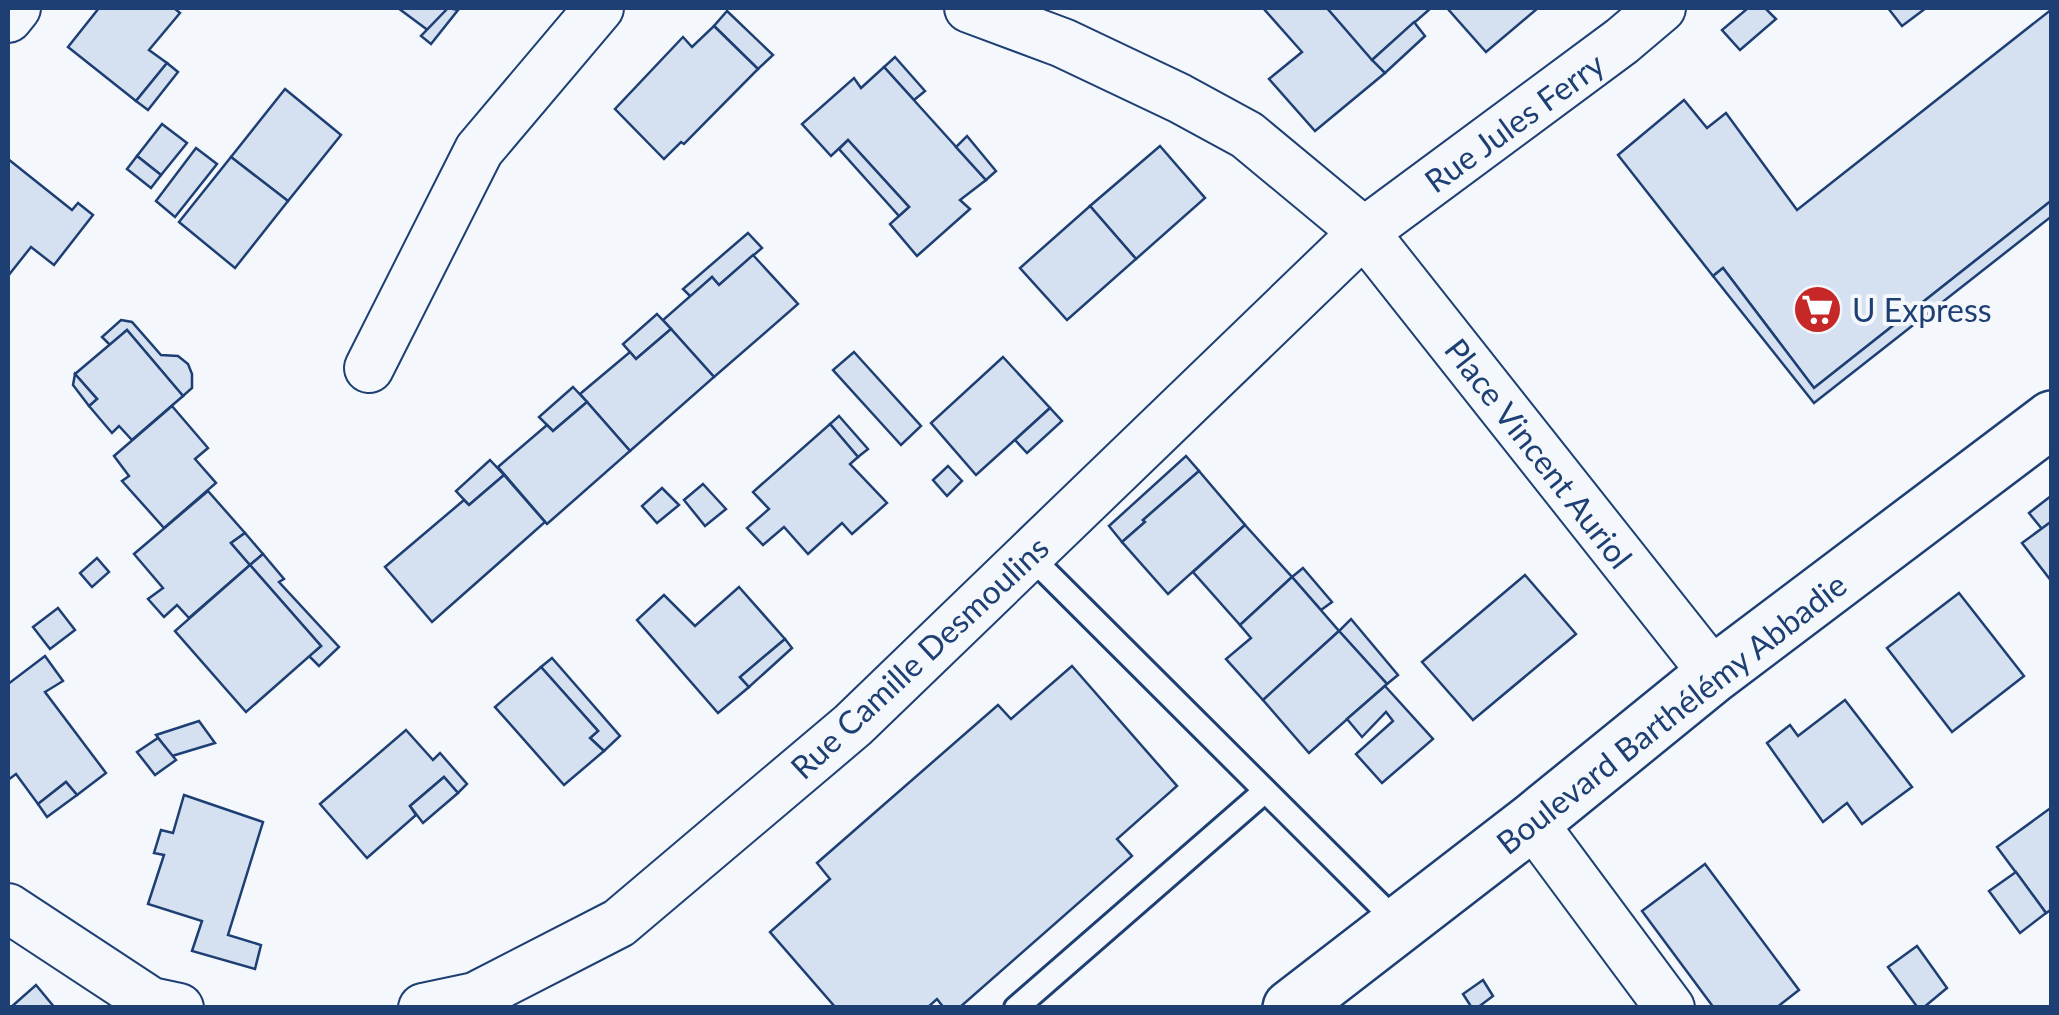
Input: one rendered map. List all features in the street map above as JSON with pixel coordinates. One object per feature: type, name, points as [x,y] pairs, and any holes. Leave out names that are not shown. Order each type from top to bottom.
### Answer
[{"type":"street","points":[[8,18],[16,8]]},
{"type":"street","points":[[369,368],[480,150],[599,8]]},
{"type":"street","name":"Place Vincent Auriol","points":[[969,8],[1080,51],[1247,135],[1364,232],[1714,674]]},
{"type":"street","name":"Rue Jules Ferry","points":[[1364,232],[1622,42],[1661,8]]},
{"type":"street","name":"Rue Camille Desmoulins","points":[[423,1008],[475,998],[619,922],[854,724],[1364,232]]},
{"type":"street","name":"Boulevard Barthélémy Abbadie","points":[[1291,1008],[1532,822],[1714,674],[2052,420]]},
{"type":"street","points":[[1532,822],[1670,1008]]},
{"type":"street","points":[[8,908],[151,1002],[179,1008]]},
{"type":"lane","points":[[1029,555],[1400,924]]},
{"type":"lane","points":[[1016,1008],[1265,790]]},
{"type":"building","points":[[99,8],[174,8],[180,13],[149,50],[167,63],[136,101],[68,47]]},
{"type":"building","points":[[398,8],[448,8],[429,31]]},
{"type":"building","points":[[448,8],[458,10],[431,44],[421,36]]},
{"type":"building","points":[[1263,8],[1327,8],[1385,73],[1315,131],[1269,79],[1302,52]]},
{"type":"building","points":[[1327,8],[1431,8],[1372,60]]},
{"type":"building","points":[[1447,8],[1538,8],[1486,52]]},
{"type":"building","points":[[1748,8],[1765,8],[1776,19],[1740,50],[1722,30]]},
{"type":"building","points":[[1888,8],[1926,8],[1902,26]]},
{"type":"building","points":[[2052,9],[2052,200],[1814,388],[1723,268],[1713,276],[1618,155],[1684,100],[1707,128],[1726,113],[1797,210]]},
{"type":"building","points":[[727,11],[773,55],[758,69],[714,26]]},
{"type":"building","points":[[1414,22],[1425,36],[1385,73],[1372,60]]},
{"type":"building","points":[[714,26],[758,69],[664,159],[615,109],[683,37],[692,47]]},
{"type":"building","points":[[895,57],[925,91],[914,100],[884,67]]},
{"type":"building","points":[[167,63],[178,72],[148,110],[136,101]]},
{"type":"building","points":[[884,67],[986,180],[960,200],[970,209],[917,256],[890,224],[909,207],[848,140],[831,156],[802,124],[854,78],[861,88]]},
{"type":"building","points":[[285,89],[341,135],[288,201],[231,157]]},
{"type":"building","points":[[162,124],[187,143],[161,175],[137,156]]},
{"type":"building","points":[[967,136],[996,171],[986,180],[956,147]]},
{"type":"building","points":[[848,140],[909,207],[899,216],[839,149]]},
{"type":"building","points":[[1160,146],[1205,198],[1136,259],[1090,206]]},
{"type":"building","points":[[196,148],[217,164],[175,217],[156,201]]},
{"type":"building","points":[[137,156],[161,175],[151,188],[127,169]]},
{"type":"building","points":[[231,157],[288,201],[235,268],[179,222]]},
{"type":"building","points":[[8,159],[72,210],[78,203],[93,215],[54,265],[31,247],[8,276]]},
{"type":"building","points":[[2052,200],[2052,216],[1814,403],[1713,276],[1723,268],[1814,388]]},
{"type":"building","points":[[1090,206],[1136,259],[1067,320],[1020,268]]},
{"type":"building","points":[[748,233],[762,248],[719,285],[712,277],[691,297],[683,289]]},
{"type":"building","points":[[753,255],[798,304],[714,377],[663,320],[712,277],[719,285]]},
{"type":"building","points":[[657,314],[671,329],[636,359],[623,344]]},
{"type":"building","points":[[121,320],[132,322],[161,355],[178,356],[188,364],[192,388],[183,396],[127,330],[110,345],[102,337]]},
{"type":"building","points":[[671,329],[714,377],[630,451],[580,394],[630,352],[636,359]]},
{"type":"building","points":[[127,330],[183,396],[132,440],[119,426],[112,433],[89,406],[97,399],[75,374]]},
{"type":"building","points":[[854,352],[921,426],[901,445],[833,370]]},
{"type":"building","points":[[1003,357],[1050,408],[976,475],[931,423]]},
{"type":"building","points":[[75,374],[97,399],[89,406],[73,385]]},
{"type":"building","points":[[573,387],[587,402],[553,431],[539,417]]},
{"type":"building","points":[[587,402],[630,451],[547,524],[498,467],[547,425],[553,431]]},
{"type":"building","points":[[172,406],[208,448],[195,459],[216,483],[164,528],[122,481],[129,476],[114,456]]},
{"type":"building","points":[[1050,408],[1062,421],[1027,453],[1015,440]]},
{"type":"building","points":[[839,416],[868,449],[858,457],[830,424]]},
{"type":"building","points":[[830,424],[858,457],[850,464],[887,503],[852,534],[842,523],[808,554],[784,527],[763,545],[747,528],[769,509],[753,492]]},
{"type":"building","points":[[1186,456],[1199,471],[1122,542],[1109,526]]},
{"type":"building","points":[[490,460],[504,475],[469,505],[456,491]]},
{"type":"building","points":[[948,466],[962,481],[947,496],[933,480]]},
{"type":"building","points":[[1199,471],[1245,525],[1168,594],[1122,542]]},
{"type":"building","points":[[504,475],[545,522],[432,622],[385,567],[464,500],[469,505]]},
{"type":"building","points":[[703,484],[726,509],[705,526],[684,500]]},
{"type":"building","points":[[662,488],[679,505],[657,523],[642,506]]},
{"type":"building","points":[[208,491],[245,533],[231,543],[250,565],[189,618],[177,605],[164,617],[148,599],[163,588],[134,554]]},
{"type":"building","points":[[2051,496],[2052,521],[2042,529],[2029,513]]},
{"type":"building","points":[[2052,521],[2052,582],[2022,543]]},
{"type":"building","points":[[1245,525],[1292,577],[1240,625],[1193,572]]},
{"type":"building","points":[[245,533],[263,554],[250,565],[231,543]]},
{"type":"building","points":[[263,554],[284,579],[279,582],[339,647],[319,666],[309,656],[321,646],[250,565]]},
{"type":"building","points":[[97,558],[109,572],[92,587],[80,573]]},
{"type":"building","points":[[250,565],[321,646],[246,712],[175,631]]},
{"type":"building","points":[[1303,568],[1332,602],[1321,610],[1292,577]]},
{"type":"building","points":[[1525,575],[1576,634],[1473,720],[1422,662]]},
{"type":"building","points":[[1292,577],[1339,631],[1263,700],[1226,659],[1251,638],[1240,625]]},
{"type":"building","points":[[739,587],[785,639],[740,677],[749,687],[718,713],[637,620],[664,595],[695,626]]},
{"type":"building","points":[[1959,593],[2024,676],[1952,732],[1887,648]]},
{"type":"building","points":[[58,608],[75,630],[50,649],[33,627]]},
{"type":"building","points":[[1351,619],[1398,675],[1387,684],[1339,631]]},
{"type":"building","points":[[1339,631],[1387,684],[1309,753],[1263,700]]},
{"type":"building","points":[[785,639],[792,648],[749,687],[740,677]]},
{"type":"building","points":[[45,656],[63,681],[45,692],[106,773],[77,795],[66,782],[38,804],[16,774],[8,780],[8,684]]},
{"type":"building","points":[[552,658],[620,736],[604,751],[590,738],[598,731],[541,667]]},
{"type":"building","points":[[1072,666],[1177,786],[1117,839],[1132,856],[959,1008],[944,1008],[937,999],[927,1008],[836,1008],[770,932],[830,879],[817,863],[998,705],[1011,719]]},
{"type":"building","points":[[541,667],[598,731],[590,738],[604,751],[564,785],[495,707]]},
{"type":"building","points":[[1385,686],[1433,739],[1382,783],[1356,754],[1393,721],[1386,712],[1362,737],[1347,719]]},
{"type":"building","points":[[1845,700],[1912,787],[1862,824],[1847,803],[1823,822],[1767,743],[1790,725],[1798,736]]},
{"type":"building","points":[[199,721],[215,743],[172,756],[156,735]]},
{"type":"building","points":[[406,730],[433,760],[440,753],[467,784],[458,793],[444,777],[410,806],[416,815],[367,858],[320,804]]},
{"type":"building","points":[[158,738],[176,760],[155,775],[137,752]]},
{"type":"building","points":[[444,777],[458,793],[423,823],[410,806]]},
{"type":"building","points":[[66,782],[77,795],[47,817],[38,804]]},
{"type":"building","points":[[184,795],[263,822],[228,935],[261,945],[255,969],[192,951],[202,921],[148,904],[164,855],[154,853],[161,830],[173,833]]},
{"type":"building","points":[[2052,807],[2052,909],[2046,913],[1997,847]]},
{"type":"building","points":[[1705,864],[1799,990],[1776,1008],[1714,1008],[1642,911]]},
{"type":"building","points":[[2016,872],[2046,913],[2020,933],[1989,891]]},
{"type":"building","points":[[1917,946],[1947,988],[1923,1008],[1918,1008],[1888,967]]},
{"type":"building","points":[[1483,980],[1493,996],[1472,1008],[1463,994]]},
{"type":"building","points":[[36,985],[55,1008],[10,1008]]},
{"type":"place","name":"U Express","points":[[1817,309]]}]
